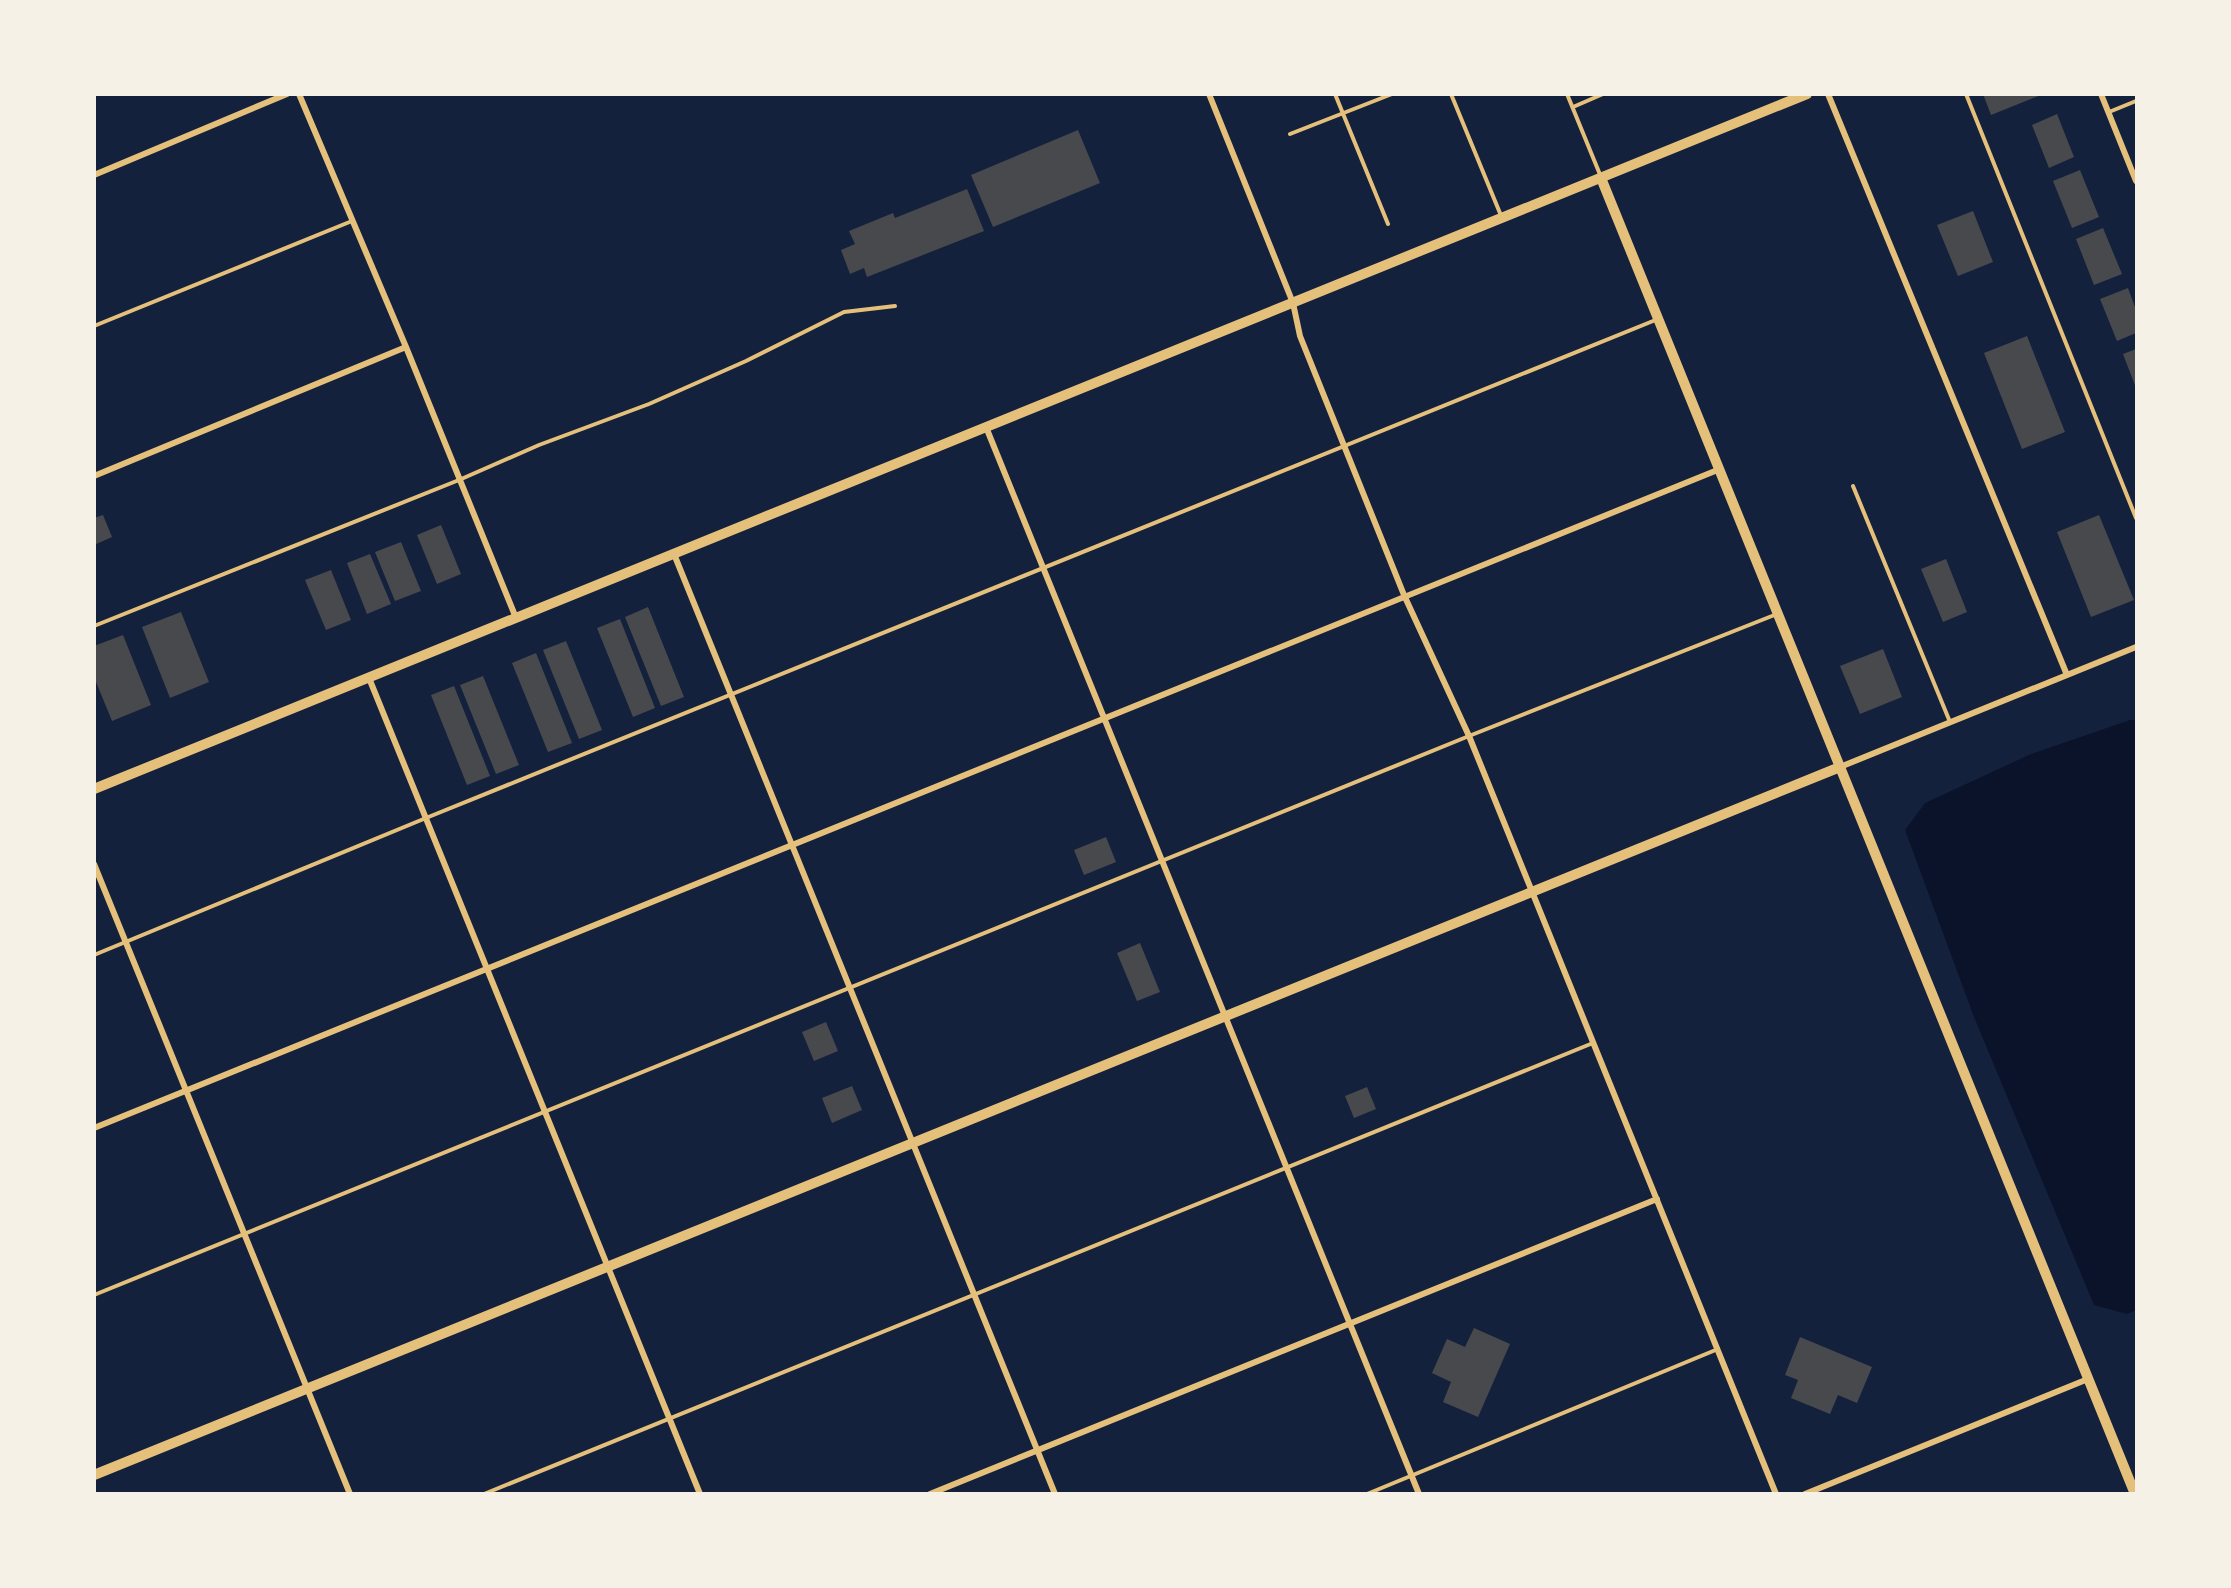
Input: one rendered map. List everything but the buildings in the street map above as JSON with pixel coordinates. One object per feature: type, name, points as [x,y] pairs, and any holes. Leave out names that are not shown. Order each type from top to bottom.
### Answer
[{"type":"street","points":[[94,175],[287,94]]},
{"type":"street","points":[[299,94],[406,347],[516,618]]},
{"type":"street","points":[[1209,94],[1293,303],[1300,336],[1404,595],[1469,736],[1776,1494]]},
{"type":"street","points":[[94,789],[1807,94]]},
{"type":"street","points":[[1828,94],[2067,675]]},
{"type":"street","points":[[2101,94],[2136,181]]},
{"type":"street","points":[[1601,178],[2135,1494]]},
{"type":"street","points":[[94,476],[406,347]]},
{"type":"street","points":[[986,427],[1419,1494]]},
{"type":"street","points":[[94,1128],[1404,595],[1720,469]]},
{"type":"street","points":[[674,554],[1055,1494]]},
{"type":"street","points":[[94,1475],[2136,647]]},
{"type":"street","points":[[369,678],[699,1494]]},
{"type":"street","points":[[94,864],[350,1494]]},
{"type":"street","points":[[930,1494],[1657,1199]]},
{"type":"street","points":[[1804,1494],[2088,1378]]},
{"type":"lane","points":[[1335,94],[1388,224]]},
{"type":"lane","points":[[1290,134],[1392,94]]},
{"type":"lane","points":[[1451,94],[1502,218]]},
{"type":"lane","points":[[1567,94],[1601,178]]},
{"type":"lane","points":[[1573,107],[1603,94]]},
{"type":"lane","points":[[1966,94],[2136,518]]},
{"type":"lane","points":[[2108,113],[2136,101]]},
{"type":"lane","points":[[94,326],[352,221]]},
{"type":"lane","points":[[94,626],[539,446],[649,405],[746,361],[844,312],[895,306]]},
{"type":"lane","points":[[94,955],[426,818],[1044,570],[1659,319]]},
{"type":"lane","points":[[1853,486],[1950,723]]},
{"type":"lane","points":[[94,1295],[1469,736],[1778,613]]},
{"type":"lane","points":[[484,1494],[1594,1043]]},
{"type":"lane","points":[[1367,1494],[1718,1349]]},
{"type":"water","points":[[2130,720],[2136,720],[2136,1310],[2127,1314],[2094,1305],[1974,1017],[1905,830],[1925,803],[2031,754]]}]
